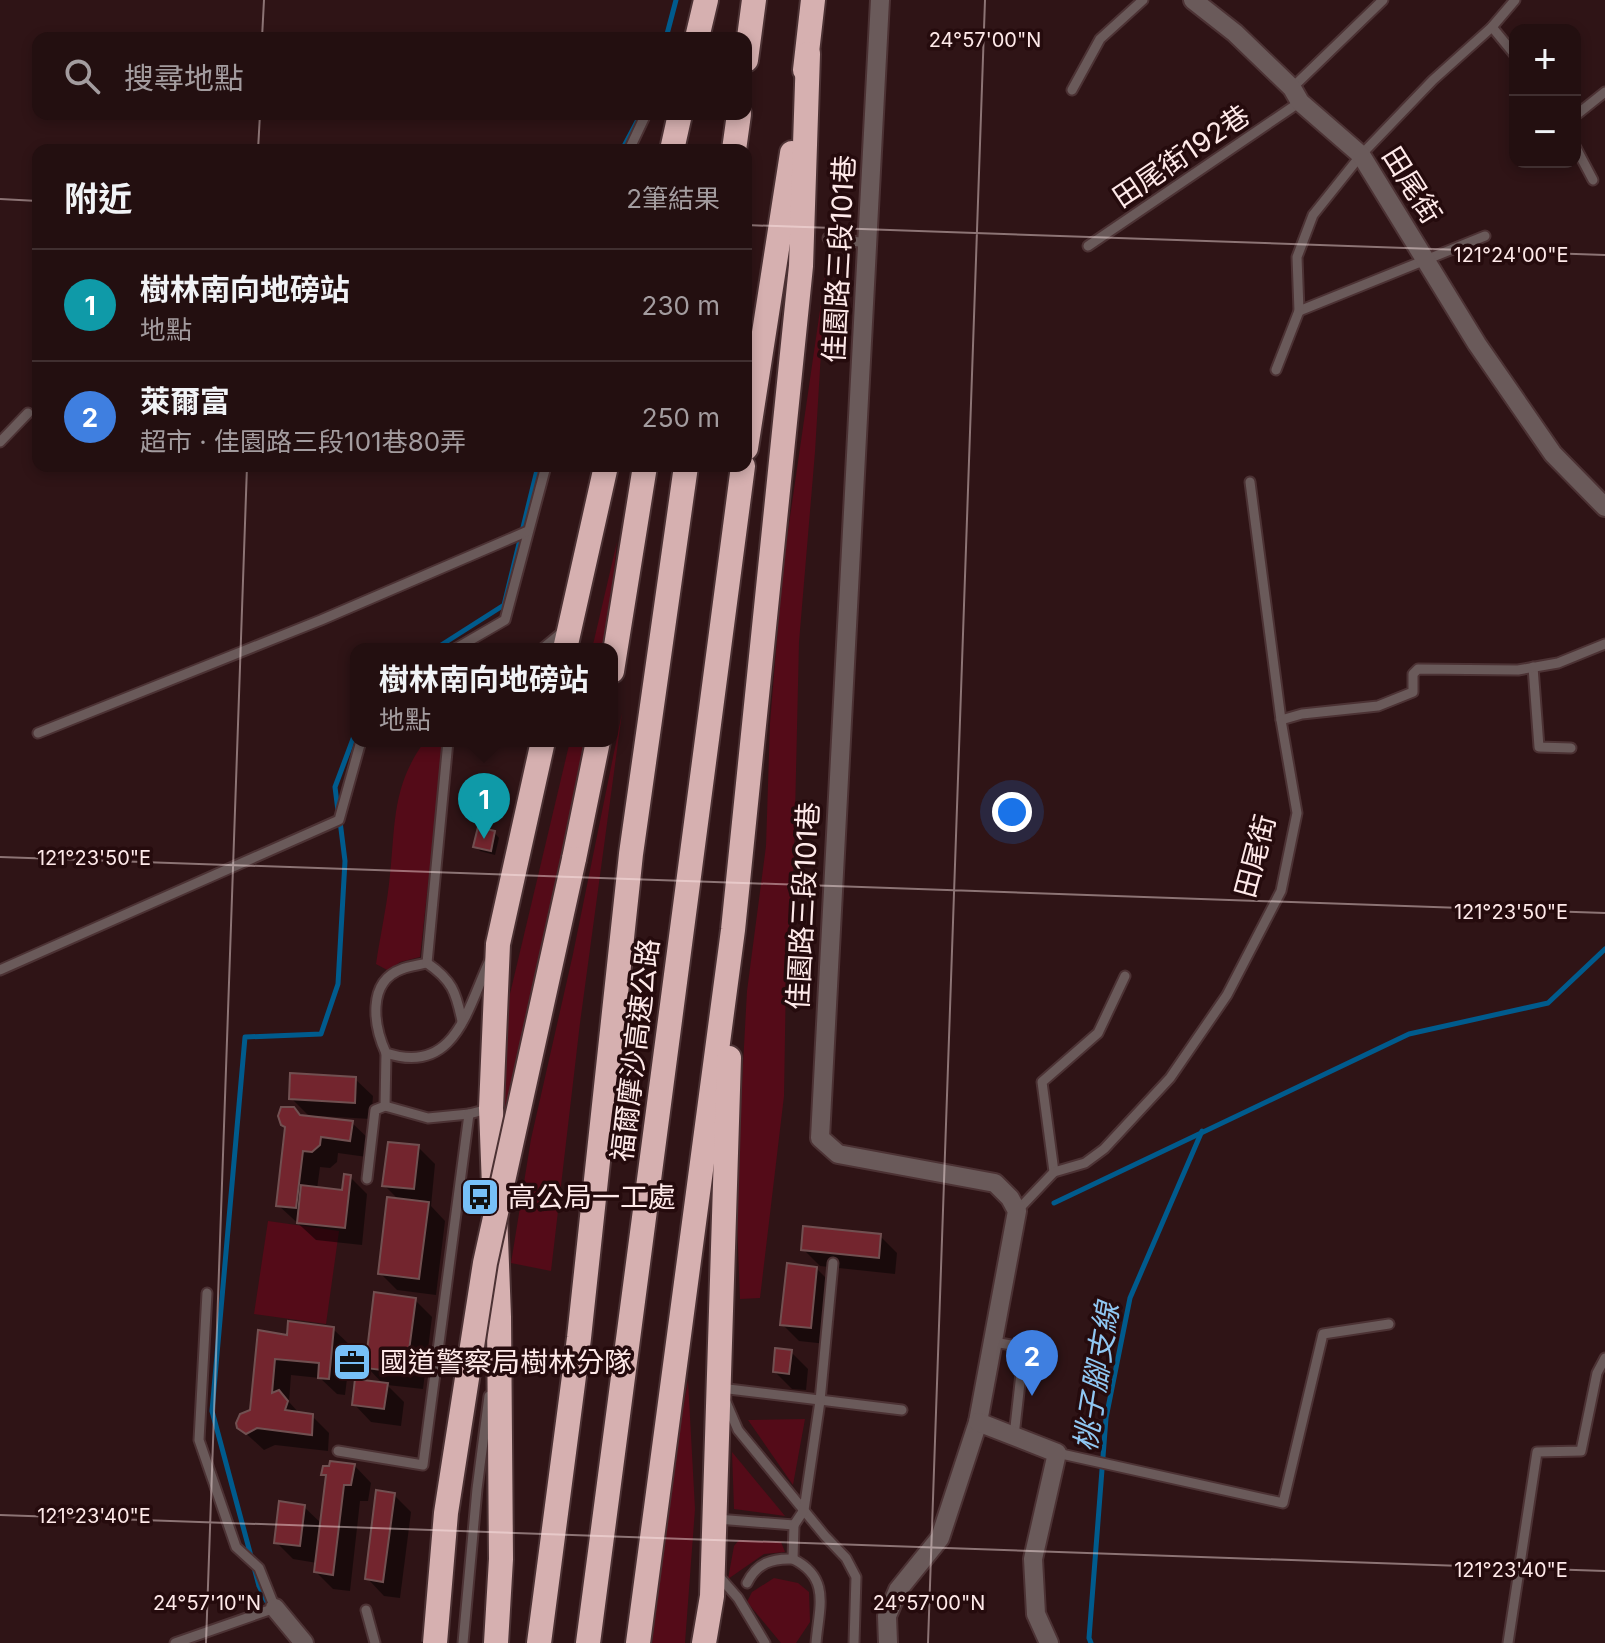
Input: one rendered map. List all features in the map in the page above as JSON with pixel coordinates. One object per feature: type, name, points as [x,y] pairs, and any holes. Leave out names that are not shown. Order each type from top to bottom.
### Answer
[{"type":"highway","points":[[750,32],[754,0]]},
{"type":"highway","points":[[638,1638],[733,930],[801,266],[808,54],[813,0]]},
{"type":"highway","points":[[700,32],[704,6]]},
{"type":"highway","points":[[752,410],[808,54]]},
{"type":"highway","points":[[673,144],[679,120]]},
{"type":"highway","points":[[686,144],[689,120]]},
{"type":"highway","points":[[735,144],[738,120]]},
{"type":"highway","points":[[566,643],[605,472]]},
{"type":"highway","points":[[617,643],[644,472]]},
{"type":"highway","name":"福爾摩沙高速公路","points":[[539,1643],[579,1338],[631,854],[685,472]]},
{"type":"highway","name":"福爾摩沙高速公路","points":[[588,1643],[742,472]]},
{"type":"highway","points":[[496,1643],[501,1559],[499,1317],[480,1111],[498,944],[540,747]]},
{"type":"highway","points":[[435,1643],[446,1513],[485,1263],[597,747]]},
{"type":"highway","points":[[704,1643],[712,1596],[733,930]]},
{"type":"street","name":"佳園路三段101巷","points":[[880,0],[820,1138],[838,1154],[995,1183],[1010,1198],[1017,1211]]},
{"type":"street","name":"田尾街","points":[[1193,0],[1235,33],[1361,155],[1477,344],[1553,454],[1605,507]]},
{"type":"street","points":[[888,1643],[887,1616],[898,1590],[940,1538],[978,1422],[1017,1211]]},
{"type":"street","points":[[978,1422],[1057,1453],[1033,1559],[1036,1614],[1049,1643]]},
{"type":"street","points":[[275,1608],[304,1643]]},
{"type":"lane","points":[[1072,90],[1100,39],[1143,0]]},
{"type":"lane","name":"田尾街192巷","points":[[1088,246],[1296,95],[1383,0]]},
{"type":"lane","points":[[1276,370],[1290,326],[1299,311],[1297,257],[1313,215],[1361,155],[1433,80],[1492,27],[1515,0]]},
{"type":"lane","points":[[1492,27],[1509,48]]},
{"type":"lane","points":[[1581,111],[1605,92]]},
{"type":"lane","points":[[632,144],[643,120]]},
{"type":"lane","points":[[1581,157],[1593,180]]},
{"type":"lane","points":[[1299,311],[1485,236]]},
{"type":"lane","points":[[828,238],[867,243]]},
{"type":"lane","points":[[0,442],[28,413]]},
{"type":"lane","points":[[465,643],[505,620],[544,472]]},
{"type":"lane","name":"田尾街","points":[[1017,1211],[1054,1172],[1085,1163],[1104,1149],[1170,1078],[1227,995],[1281,891],[1297,813],[1281,720],[1250,482]]},
{"type":"lane","points":[[38,733],[321,620],[528,531]]},
{"type":"lane","points":[[549,643],[570,625]]},
{"type":"lane","points":[[1281,720],[1302,714],[1378,706],[1413,692],[1413,674],[1418,669],[1518,670],[1558,663],[1605,644]]},
{"type":"lane","points":[[1533,667],[1539,747],[1571,748]]},
{"type":"lane","points":[[0,970],[339,820],[359,747]]},
{"type":"lane","points":[[427,963],[447,747]]},
{"type":"lane","points":[[386,1053],[406,1060],[433,1055],[449,1045],[498,944]]},
{"type":"lane","points":[[385,1106],[386,1053],[377,1033],[375,1005],[382,985],[399,969],[427,963],[443,974],[456,993],[462,1021]]},
{"type":"lane","points":[[1054,1172],[1042,1082],[1098,1033],[1125,976]]},
{"type":"lane","points":[[338,1451],[423,1465],[480,1111],[428,1118],[385,1106],[375,1110],[367,1179]]},
{"type":"lane","points":[[793,1559],[794,1525],[804,1510],[820,1401],[833,1263]]},
{"type":"lane","points":[[175,1643],[275,1608],[259,1568],[236,1547],[199,1440],[207,1293]]},
{"type":"lane","points":[[463,1643],[477,1489],[499,1317]]},
{"type":"lane","points":[[1057,1453],[1283,1503],[1323,1334],[1389,1324]]},
{"type":"lane","points":[[993,1342],[1024,1347],[1014,1436]]},
{"type":"lane","points":[[1508,1643],[1537,1452],[1581,1451],[1597,1373],[1605,1358]]},
{"type":"lane","points":[[720,1388],[902,1410]]},
{"type":"lane","points":[[720,1388],[738,1430],[846,1558],[856,1577],[854,1643]]},
{"type":"lane","points":[[715,1519],[794,1525]]},
{"type":"lane","points":[[747,1583],[763,1563],[777,1559],[793,1559],[808,1566],[818,1580],[820,1601],[816,1643]]},
{"type":"lane","points":[[713,1569],[738,1598],[765,1643]]},
{"type":"lane","points":[[366,1610],[375,1643]]},
{"type":"shaded area","points":[[826,269],[799,642],[784,1096],[760,1298],[740,1299],[736,1195],[747,991],[766,846],[770,723],[783,565]]},
{"type":"shaded area","points":[[617,542],[607,643],[593,643]]},
{"type":"shaded area","points":[[421,747],[443,747],[420,957],[400,962],[389,971],[376,964],[388,894],[396,809],[414,758]]},
{"type":"shaded area","points":[[569,747],[588,747],[504,1126],[504,1019]]},
{"type":"shaded area","points":[[617,747],[580,1023],[551,1271],[511,1263],[531,1139]]},
{"type":"shaded area","points":[[268,1221],[339,1231],[326,1324],[254,1314]]},
{"type":"shaded area","points":[[688,1380],[695,1509],[685,1643],[652,1643],[673,1468]]},
{"type":"shaded area","points":[[805,1419],[793,1485],[748,1420]]},
{"type":"shaded area","points":[[732,1452],[785,1516],[734,1509]]},
{"type":"shaded area","points":[[739,1540],[781,1542],[785,1552],[764,1554],[728,1579],[734,1546]]},
{"type":"shaded area","points":[[774,1578],[798,1583],[809,1592],[810,1622],[796,1643],[781,1643],[747,1602],[752,1592]]},
{"type":"building","points":[[478,827],[495,831],[491,851],[473,847]]},
{"type":"building","points":[[290,1073],[356,1077],[355,1103],[289,1099]]},
{"type":"building","points":[[281,1107],[294,1107],[300,1115],[353,1121],[350,1141],[321,1137],[320,1145],[312,1152],[303,1151],[296,1208],[276,1206],[285,1127],[278,1116]]},
{"type":"building","points":[[388,1142],[419,1145],[414,1189],[382,1186]]},
{"type":"building","points":[[344,1174],[351,1175],[345,1228],[297,1223],[301,1185],[342,1190]]},
{"type":"building","points":[[387,1197],[429,1202],[419,1279],[378,1274]]},
{"type":"building","points":[[803,1226],[881,1234],[879,1258],[801,1250]]},
{"type":"building","points":[[787,1263],[817,1267],[811,1328],[780,1325]]},
{"type":"building","points":[[374,1292],[416,1298],[406,1373],[365,1368]]},
{"type":"building","points":[[288,1321],[334,1327],[329,1379],[318,1378],[319,1363],[275,1359],[272,1393],[279,1390],[288,1401],[285,1410],[313,1414],[312,1435],[257,1428],[246,1434],[237,1428],[236,1423],[240,1414],[250,1410],[258,1330],[287,1335]]},
{"type":"building","points":[[775,1348],[792,1350],[789,1374],[773,1372]]},
{"type":"building","points":[[355,1379],[388,1383],[384,1409],[352,1405]]},
{"type":"building","points":[[330,1461],[355,1464],[351,1485],[344,1485],[333,1575],[314,1572],[326,1475],[321,1475],[323,1466],[329,1466]]},
{"type":"building","points":[[376,1490],[395,1493],[383,1582],[365,1579]]},
{"type":"building","points":[[279,1501],[305,1505],[300,1546],[274,1543]]},
{"type":"waterway","points":[[668,32],[676,0]]},
{"type":"waterway","points":[[625,144],[638,120]]},
{"type":"waterway","points":[[444,643],[504,605],[537,472]]},
{"type":"waterway","points":[[338,811],[335,787],[350,747]]},
{"type":"waterway","points":[[270,1608],[259,1586],[212,1411],[245,1037],[321,1034],[338,984],[345,861],[340,821]]},
{"type":"waterway","points":[[1054,1203],[1409,1034],[1548,1003],[1605,949]]},
{"type":"waterway","name":"桃子腳支線","points":[[1091,1643],[1106,1418],[1130,1298],[1202,1131]]},
{"type":"place","name":"樹林南向地磅站","points":[[484,839]]},
{"type":"place","name":"高公局一工處","points":[[480,1197]]},
{"type":"place","name":"國道警察局樹林分隊","points":[[352,1362]]},
{"type":"place","name":"萊爾富","points":[[1032,1396]]}]
